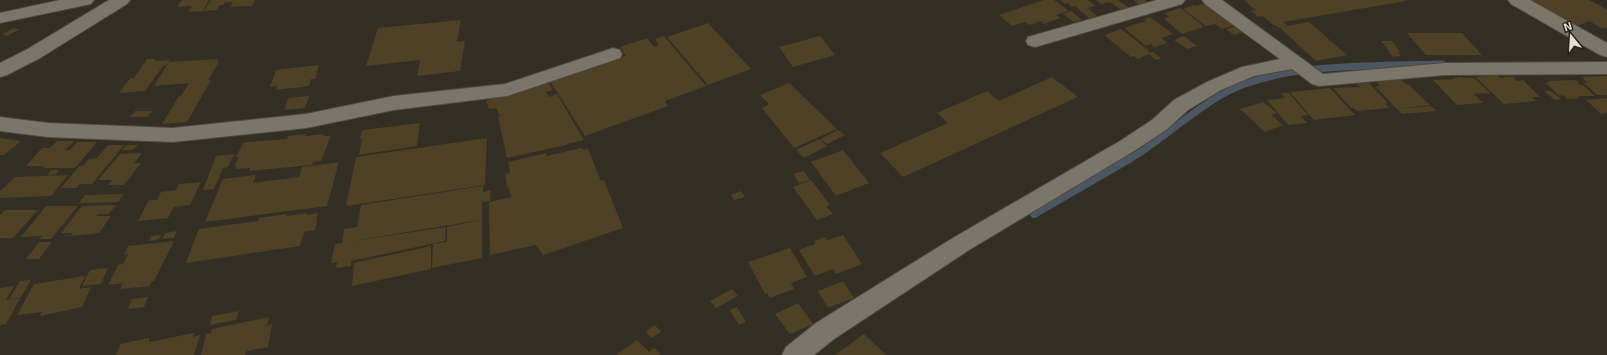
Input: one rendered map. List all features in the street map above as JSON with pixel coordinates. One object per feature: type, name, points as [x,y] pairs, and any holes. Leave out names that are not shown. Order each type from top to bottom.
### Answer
[{"type":"street","points":[[0,18],[84,0]]},
{"type":"street","points":[[0,71],[40,50],[121,0]]},
{"type":"street","points":[[1035,41],[1176,0]]},
{"type":"street","points":[[1211,0],[1319,80],[1445,69],[1607,68]]},
{"type":"street","points":[[1517,0],[1607,51]]},
{"type":"street","points":[[0,124],[48,130],[173,135],[298,122],[394,103],[507,90],[613,54]]},
{"type":"street","points":[[795,355],[831,326],[961,244],[1159,125],[1181,105],[1214,86],[1249,71],[1296,62]]},
{"type":"building","points":[[182,0],[209,0],[203,11],[188,12],[192,6],[177,7]]},
{"type":"building","points":[[211,0],[255,0],[252,6],[230,7],[233,2],[225,2],[223,5],[220,5],[217,10],[204,11]]},
{"type":"building","points":[[1044,0],[1054,0],[1069,11],[1056,15],[1060,18],[1044,24],[1041,21],[1029,25],[1025,22],[1012,26],[999,15]]},
{"type":"building","points":[[1060,0],[1088,0],[1095,6],[1088,8],[1099,18],[1091,20],[1075,6],[1072,7],[1068,3],[1065,4]]},
{"type":"building","points":[[1096,0],[1118,0],[1129,8],[1122,10],[1110,2],[1101,4]]},
{"type":"building","points":[[1134,0],[1145,0],[1148,2],[1140,5]]},
{"type":"building","points":[[1244,0],[1406,1],[1283,22],[1287,26],[1309,22],[1347,55],[1316,61],[1279,27],[1272,24],[1263,16],[1258,17],[1251,11],[1255,10]]},
{"type":"building","points":[[1529,0],[1589,0],[1607,9],[1607,27],[1603,29],[1589,21],[1577,26]]},
{"type":"building","points":[[1206,3],[1235,25],[1222,29],[1215,24],[1206,26],[1183,9]]},
{"type":"building","points":[[1180,8],[1204,27],[1182,34],[1164,19],[1169,16],[1164,13]]},
{"type":"building","points":[[1071,11],[1082,20],[1074,22],[1063,14]]},
{"type":"building","points":[[1150,17],[1173,34],[1161,38],[1167,43],[1154,47],[1151,44],[1146,46],[1124,28],[1146,21],[1143,19]]},
{"type":"building","points":[[461,20],[457,42],[465,41],[460,71],[417,76],[420,60],[366,66],[378,28]]},
{"type":"building","points":[[708,23],[751,69],[708,85],[667,37]]},
{"type":"building","points":[[1240,25],[1247,31],[1234,35],[1226,29]]},
{"type":"building","points":[[14,28],[19,30],[7,36],[2,34]]},
{"type":"building","points":[[1121,29],[1149,51],[1147,51],[1150,53],[1153,52],[1161,58],[1156,60],[1149,54],[1138,59],[1134,56],[1131,57],[1104,35]]},
{"type":"building","points":[[1407,33],[1462,33],[1482,55],[1426,55]]},
{"type":"building","points":[[664,36],[706,86],[665,101],[668,106],[585,136],[550,81],[626,56],[620,47],[647,38],[654,47],[659,45],[655,39]]},
{"type":"building","points":[[820,36],[835,55],[793,67],[779,47]]},
{"type":"building","points":[[1184,36],[1197,46],[1187,49],[1174,40]]},
{"type":"building","points":[[1381,41],[1392,41],[1400,52],[1390,52]]},
{"type":"building","points":[[1389,52],[1398,52],[1401,56],[1393,57]]},
{"type":"building","points":[[147,59],[156,59],[154,61],[170,60],[163,66],[145,91],[119,93],[130,78],[134,78]]},
{"type":"building","points":[[219,59],[217,62],[219,62],[208,80],[211,80],[187,122],[162,124],[179,96],[181,96],[189,83],[154,86],[169,62]]},
{"type":"building","points":[[319,65],[315,79],[311,79],[309,86],[276,90],[277,86],[270,87],[276,70]]},
{"type":"building","points":[[1497,75],[1500,78],[1513,77],[1517,81],[1523,80],[1540,97],[1532,97],[1536,101],[1504,104],[1475,77]]},
{"type":"building","points":[[1607,76],[1607,95],[1597,95],[1584,83],[1588,83],[1582,77]]},
{"type":"building","points":[[1052,77],[1078,97],[903,177],[880,153],[948,123],[937,113],[987,91],[999,101]]},
{"type":"building","points":[[1462,77],[1474,78],[1490,93],[1474,94],[1483,103],[1457,105],[1433,80]]},
{"type":"building","points":[[1401,79],[1430,105],[1397,109],[1375,86],[1380,86],[1376,82]]},
{"type":"building","points":[[1576,80],[1580,85],[1583,85],[1595,96],[1578,96],[1580,98],[1567,99],[1565,96],[1558,95],[1546,83],[1549,83],[1547,81]]},
{"type":"building","points":[[547,81],[553,90],[546,92],[549,97],[557,94],[584,140],[507,158],[498,117],[500,116],[496,108],[489,109],[486,101]]},
{"type":"building","points":[[1367,81],[1388,103],[1385,103],[1389,108],[1357,111],[1354,108],[1351,108],[1333,88],[1360,87],[1356,82]]},
{"type":"building","points":[[789,83],[837,129],[794,148],[762,108],[769,104],[760,95]]},
{"type":"building","points":[[1330,88],[1355,115],[1314,120],[1290,92]]},
{"type":"building","points":[[1544,91],[1551,91],[1561,99],[1555,100]]},
{"type":"building","points":[[1281,93],[1289,93],[1308,115],[1301,116],[1307,123],[1288,125],[1267,100],[1285,98]]},
{"type":"building","points":[[309,96],[305,108],[284,110],[288,98]]},
{"type":"building","points":[[1607,98],[1607,113],[1601,114],[1586,100]]},
{"type":"building","points":[[1263,102],[1277,113],[1271,115],[1283,125],[1265,132],[1240,109]]},
{"type":"building","points":[[1431,106],[1436,111],[1402,114],[1397,109]]},
{"type":"building","points":[[135,111],[153,111],[147,117],[130,117]]},
{"type":"building","points":[[420,123],[417,146],[359,155],[362,130]]},
{"type":"building","points":[[838,130],[845,135],[827,144],[820,139]]},
{"type":"building","points":[[306,134],[305,136],[324,134],[323,136],[331,136],[321,161],[313,162],[312,165],[249,171],[250,168],[235,169],[237,166],[234,166],[239,157],[236,157],[243,143],[287,139],[288,136]]},
{"type":"building","points":[[0,138],[21,141],[4,155],[0,155]]},
{"type":"building","points":[[487,138],[485,185],[346,206],[356,157]]},
{"type":"building","points":[[819,139],[827,146],[804,158],[796,150]]},
{"type":"building","points":[[57,141],[74,141],[65,150],[70,150],[77,142],[97,142],[75,168],[42,168],[45,166],[26,166],[42,148],[50,148]]},
{"type":"building","points":[[108,145],[124,145],[92,184],[79,184],[77,188],[61,188],[79,166],[83,166],[89,159],[97,158]]},
{"type":"building","points":[[127,145],[138,145],[133,150],[122,150]]},
{"type":"building","points":[[582,148],[582,150],[588,149],[601,181],[604,180],[623,228],[543,255],[536,245],[490,255],[489,202],[511,197],[509,187],[507,188],[505,174],[510,173],[508,162],[546,153],[546,156]]},
{"type":"building","points":[[843,150],[869,183],[836,196],[811,162]]},
{"type":"building","points":[[142,153],[134,163],[141,163],[124,185],[108,185],[112,180],[98,180],[120,154]]},
{"type":"building","points":[[234,154],[228,167],[223,168],[214,189],[203,190],[216,156]]},
{"type":"building","points":[[339,162],[327,206],[205,222],[223,179],[256,175],[253,183],[299,177],[302,167]]},
{"type":"building","points":[[51,170],[59,170],[56,174],[48,175]]},
{"type":"building","points":[[804,171],[810,180],[799,183],[793,174]]},
{"type":"building","points":[[68,175],[51,196],[0,198],[0,191],[15,177]]},
{"type":"building","points":[[811,180],[830,205],[826,206],[833,214],[817,220],[793,187]]},
{"type":"building","points":[[201,182],[190,205],[174,207],[168,218],[138,221],[149,200],[157,200],[161,192],[176,190],[179,184]]},
{"type":"building","points":[[483,186],[483,192],[491,190],[490,201],[482,202],[482,258],[432,268],[433,244],[447,242],[447,227],[480,220],[347,242],[446,227],[445,241],[351,261],[351,266],[336,268],[337,262],[331,263],[335,244],[342,243],[344,229],[357,227],[361,205]]},
{"type":"building","points":[[741,191],[745,197],[734,200],[731,195]]},
{"type":"building","points":[[124,194],[118,202],[79,203],[85,195]]},
{"type":"building","points":[[116,205],[109,214],[98,214],[96,216],[111,216],[99,233],[71,236],[73,233],[61,233],[82,206]]},
{"type":"building","points":[[46,206],[78,206],[51,239],[40,239],[42,236],[21,237]]},
{"type":"building","points":[[5,210],[38,210],[13,238],[0,238],[0,215]]},
{"type":"building","points":[[307,213],[307,215],[318,213],[317,223],[315,230],[304,232],[300,246],[186,263],[199,229],[258,221],[259,218]]},
{"type":"building","points":[[177,231],[174,238],[162,239],[165,233]]},
{"type":"building","points":[[161,235],[159,239],[149,241],[151,236]]},
{"type":"building","points":[[843,235],[862,264],[836,274],[833,269],[815,276],[799,250],[815,244],[814,241],[825,237],[827,240]]},
{"type":"building","points":[[174,241],[150,286],[120,289],[123,283],[108,285],[118,265],[123,264],[128,254],[124,255],[128,246]]},
{"type":"building","points":[[39,242],[52,242],[39,259],[26,259]]},
{"type":"building","points":[[431,246],[431,269],[352,286],[354,263]]},
{"type":"building","points":[[790,248],[807,277],[791,283],[794,289],[770,298],[767,293],[765,294],[748,262]]},
{"type":"building","points":[[108,268],[101,284],[82,286],[90,270]]},
{"type":"building","points":[[85,276],[79,289],[91,287],[82,307],[40,316],[42,312],[17,315],[34,284]]},
{"type":"building","points":[[31,280],[21,297],[9,299],[20,281]]},
{"type":"building","points":[[843,281],[854,298],[828,308],[818,291]]},
{"type":"building","points":[[14,286],[6,300],[20,298],[6,324],[0,325],[0,288]]},
{"type":"building","points":[[732,289],[738,296],[716,308],[710,301]]},
{"type":"building","points":[[148,297],[144,307],[128,309],[132,299]]},
{"type":"building","points":[[798,303],[813,324],[790,334],[775,314]]},
{"type":"building","points":[[737,307],[746,322],[739,325],[730,310]]},
{"type":"building","points":[[239,311],[236,320],[210,325],[212,316]]},
{"type":"building","points":[[269,317],[267,326],[272,324],[268,347],[247,351],[245,355],[201,355],[206,334],[211,333],[212,329]]},
{"type":"building","points":[[655,325],[661,332],[651,338],[646,331]]},
{"type":"building","points":[[194,333],[193,337],[200,335],[194,355],[116,355],[120,344],[149,338],[149,342]]},
{"type":"building","points":[[864,334],[886,355],[835,355]]},
{"type":"building","points":[[637,340],[649,352],[654,348],[661,355],[616,355]]},
{"type":"waterway","points":[[1128,160],[1211,101],[1244,84],[1299,71],[1328,68],[1442,64]]},
{"type":"waterway","points":[[1034,214],[1129,159]]}]
